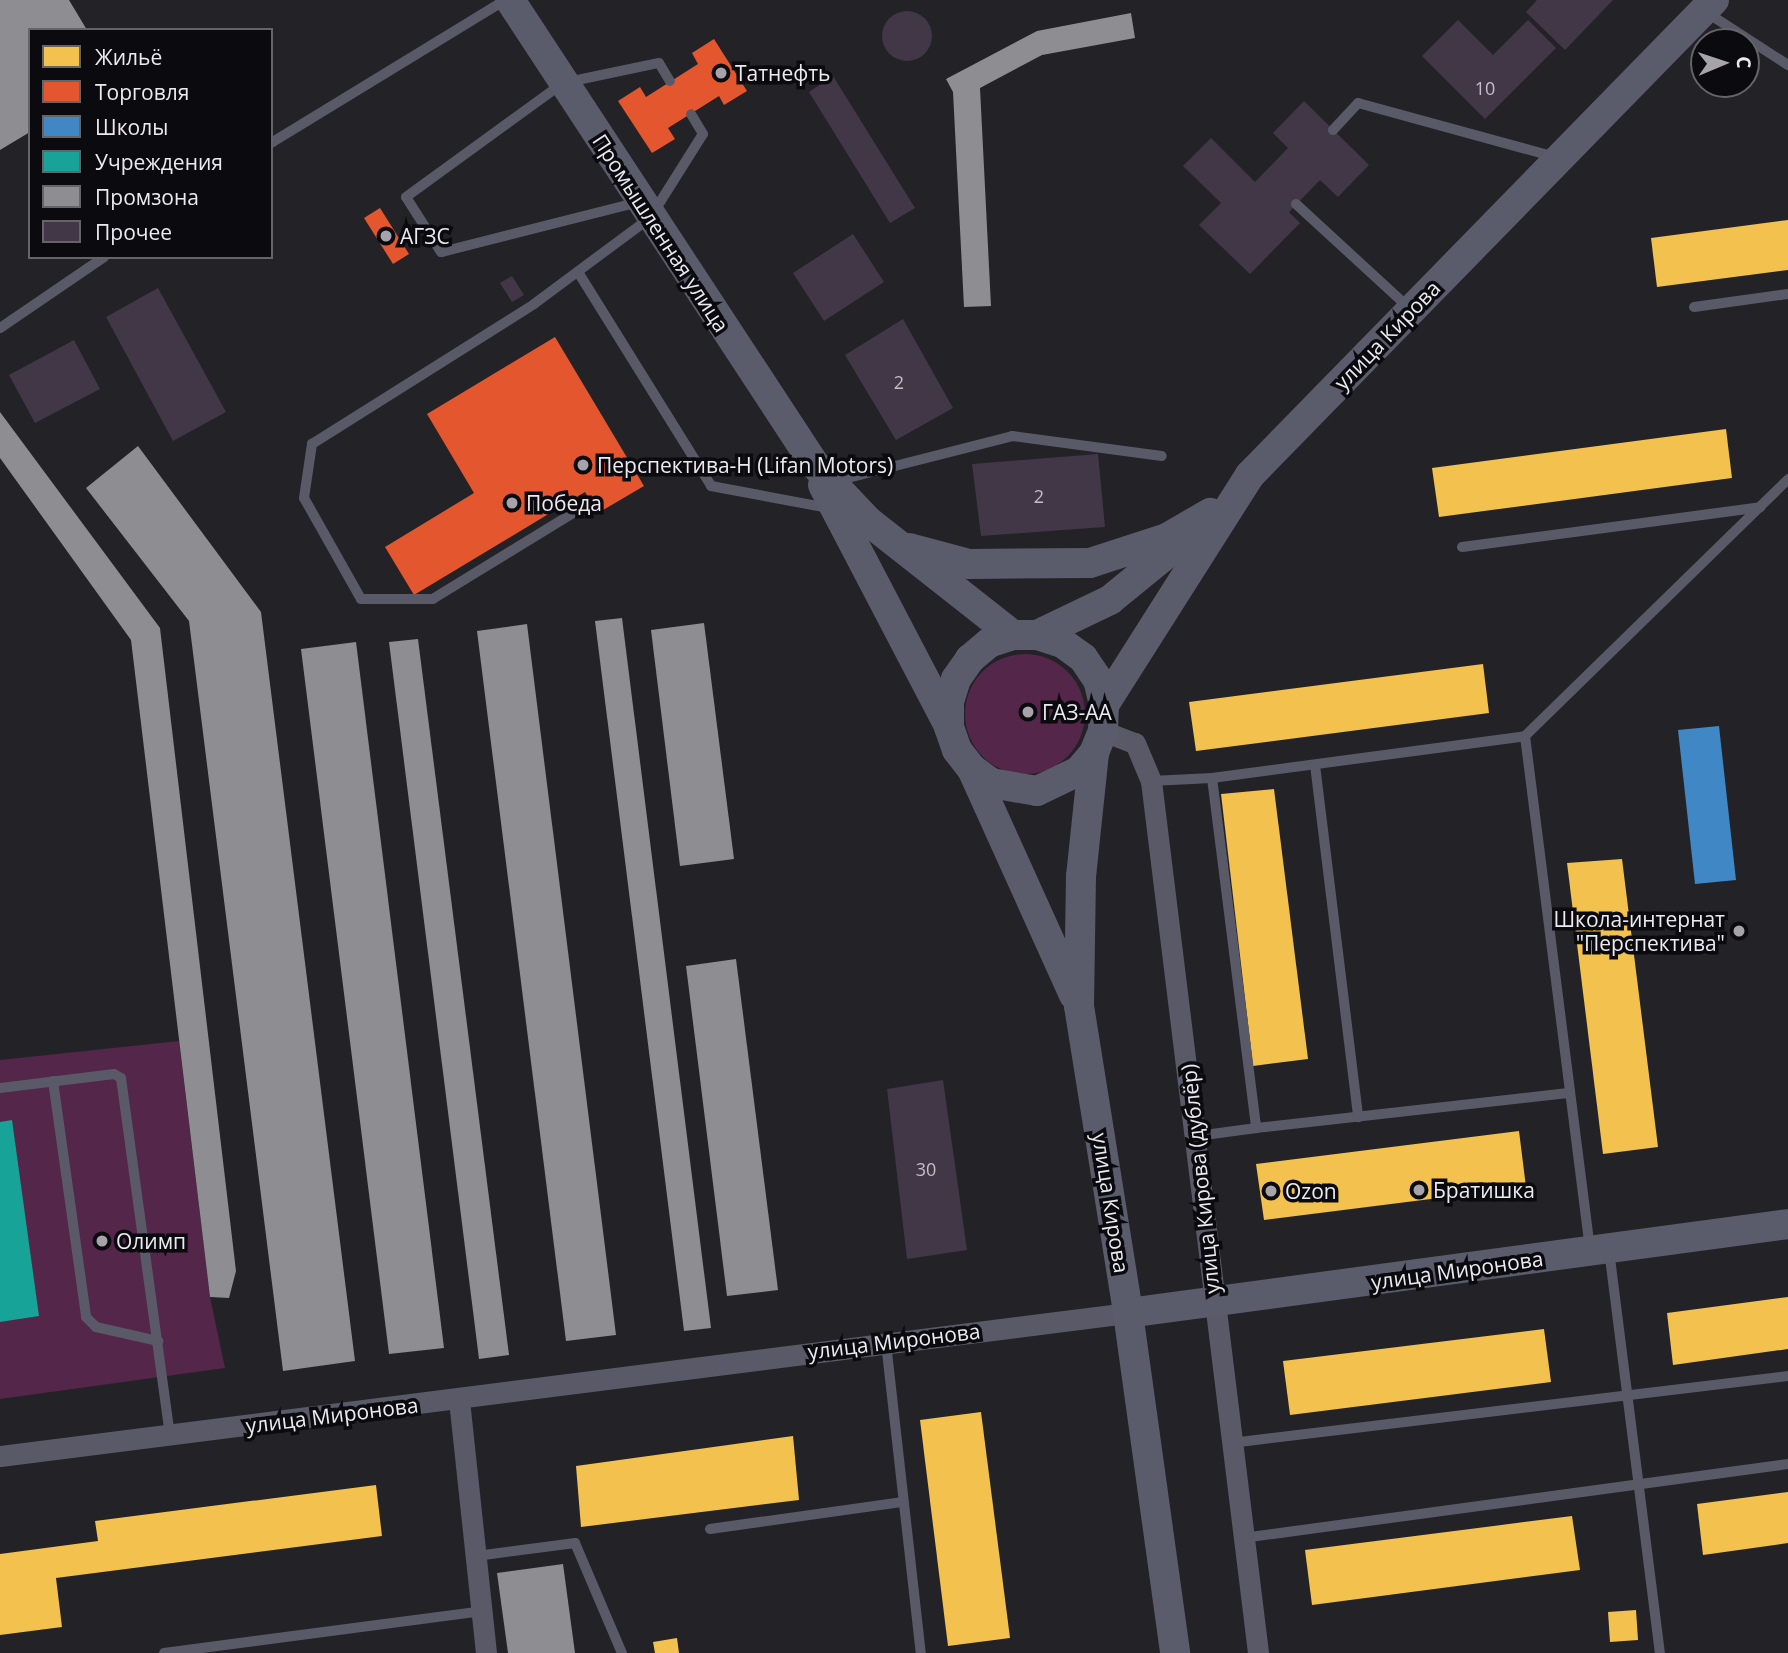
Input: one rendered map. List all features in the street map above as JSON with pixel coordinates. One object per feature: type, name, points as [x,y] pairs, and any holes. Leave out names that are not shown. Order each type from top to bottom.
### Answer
[{"type":"main road","name":"Промышленная улица","points":[[510,0],[827,486]]},
{"type":"main road","name":"улица Кирова","points":[[1175,1653],[1128,1313],[1079,1006],[1080,876],[1100,730],[1250,475],[1562,159],[1709,5]]},
{"type":"main road","points":[[949,727],[948,702],[963,669],[989,643],[1025,635],[1110,600],[1146,575],[1250,475]]},
{"type":"main road","points":[[827,486],[894,542],[1025,635],[1062,643],[1083,658],[1098,680],[1100,730],[1079,771],[1037,791],[991,783],[972,769]]},
{"type":"main road","points":[[827,486],[949,727],[957,750],[972,769],[1079,1006]]},
{"type":"main road","points":[[894,542],[931,557],[969,564],[1031,567],[1090,563],[1167,538],[1210,513]]},
{"type":"main road","name":"улица Миронова","points":[[1128,1313],[1788,1224]]},
{"type":"street","name":"улица Кирова (дублёр)","points":[[1100,730],[1135,743],[1151,781],[1197,1136],[1229,1443],[1258,1653]]},
{"type":"street","name":"улица Миронова","points":[[0,1456],[459,1400],[886,1341],[1128,1313]]},
{"type":"street","points":[[459,1400],[486,1653]]},
{"type":"lane","points":[[273,142],[505,0]]},
{"type":"lane","points":[[1709,5],[1788,65]]},
{"type":"lane","points":[[645,210],[441,252],[406,197],[563,83],[659,63],[670,82]]},
{"type":"lane","points":[[1333,130],[1358,103],[1562,159]]},
{"type":"lane","points":[[578,510],[433,599],[361,599],[304,498],[312,444],[534,304],[578,272],[645,210],[703,134],[691,114]]},
{"type":"lane","points":[[1296,204],[1412,310]]},
{"type":"lane","points":[[0,328],[101,259]]},
{"type":"lane","points":[[578,272],[711,486],[827,486],[1012,436],[1162,456]]},
{"type":"lane","points":[[1694,307],[1788,294]]},
{"type":"lane","points":[[1151,781],[1212,778],[1525,736],[1788,479]]},
{"type":"lane","points":[[1462,547],[1759,507]]},
{"type":"lane","points":[[1525,736],[1568,1093],[1628,1395],[1660,1653]]},
{"type":"lane","points":[[1315,765],[1358,1117]]},
{"type":"lane","points":[[1212,778],[1256,1128]]},
{"type":"lane","points":[[0,1088],[114,1074],[123,1082],[170,1435]]},
{"type":"lane","points":[[53,1081],[86,1317],[96,1327],[158,1341]]},
{"type":"lane","points":[[1197,1136],[1568,1093]]},
{"type":"lane","points":[[886,1341],[921,1653]]},
{"type":"lane","points":[[1229,1443],[1788,1376]]},
{"type":"lane","points":[[1243,1538],[1788,1464]]},
{"type":"lane","points":[[710,1529],[903,1502]]},
{"type":"lane","points":[[476,1556],[575,1544],[622,1653]]},
{"type":"lane","points":[[164,1653],[482,1611]]},
{"type":"shaded area","points":[[1025,654],[1048,658],[1068,671],[1081,691],[1085,714],[1081,737],[1068,757],[1048,770],[1025,774],[1002,770],[982,757],[969,737],[965,714],[969,691],[982,671],[1002,658]]},
{"type":"shaded area","name":"Олимп","points":[[179,1041],[210,1297],[225,1368],[0,1399],[0,1060]]},
{"type":"building: Жильё","points":[[1788,220],[1788,270],[1657,287],[1651,238]]},
{"type":"building: Жильё","points":[[1726,429],[1732,478],[1439,517],[1432,468]]},
{"type":"building: Жильё","points":[[1483,664],[1489,713],[1196,751],[1189,702]]},
{"type":"building: Жильё","points":[[1274,789],[1308,1059],[1253,1066],[1221,794]]},
{"type":"building: Жильё","points":[[1622,859],[1658,1147],[1603,1154],[1567,863]]},
{"type":"building: Жильё","points":[[1519,1131],[1526,1187],[1264,1220],[1256,1164]]},
{"type":"building: Жильё","points":[[1788,1297],[1788,1349],[1673,1365],[1667,1313]]},
{"type":"building: Жильё","points":[[1544,1329],[1551,1382],[1290,1415],[1283,1361]]},
{"type":"building: Жильё","points":[[981,1412],[1010,1638],[948,1646],[920,1420]]},
{"type":"building: Жильё","points":[[793,1436],[799,1500],[581,1527],[576,1466]]},
{"type":"building: Жильё","points":[[376,1485],[382,1536],[56,1578],[62,1627],[0,1635],[0,1554],[98,1541],[95,1521]]},
{"type":"building: Жильё","points":[[1788,1492],[1788,1543],[1703,1555],[1697,1504]]},
{"type":"building: Жильё","points":[[1572,1516],[1580,1570],[1312,1605],[1305,1550]]},
{"type":"building: Жильё","points":[[1636,1610],[1638,1640],[1610,1642],[1608,1612]]},
{"type":"building: Жильё","points":[[677,1638],[679,1653],[655,1653],[653,1642]]},
{"type":"building: Торговля","points":[[714,39],[747,91],[724,105],[719,96],[668,128],[675,139],[652,153],[618,101],[640,87],[646,97],[698,64],[692,53]]},
{"type":"building: Торговля","name":"АГЗС","points":[[380,208],[409,254],[393,264],[364,218]]},
{"type":"building: Торговля","points":[[555,337],[644,486],[598,513],[585,492],[414,595],[385,547],[474,493],[427,414]]},
{"type":"building: Школы","points":[[1719,726],[1736,880],[1695,884],[1678,730]]},
{"type":"building: Учреждения","points":[[12,1120],[39,1316],[0,1322],[0,1122]]},
{"type":"building: Промзона","points":[[0,0],[69,0],[86,28],[28,28],[28,133],[0,150]]},
{"type":"building: Промзона","points":[[1131,13],[1135,38],[1042,55],[980,88],[991,306],[964,307],[953,92],[946,79],[1037,31]]},
{"type":"building: Промзона","points":[[0,412],[160,628],[236,1271],[229,1298],[210,1297],[131,640],[0,458]]},
{"type":"building: Промзона","points":[[138,446],[261,612],[355,1361],[283,1371],[189,621],[86,488]]},
{"type":"building: Промзона","points":[[622,618],[711,1328],[684,1331],[595,621]]},
{"type":"building: Промзона","points":[[704,623],[734,859],[680,866],[651,630]]},
{"type":"building: Промзона","points":[[527,624],[616,1335],[566,1341],[477,631]]},
{"type":"building: Промзона","points":[[418,639],[509,1355],[479,1359],[389,642]]},
{"type":"building: Промзона","points":[[356,642],[444,1348],[389,1354],[301,649]]},
{"type":"building: Промзона","points":[[736,959],[778,1290],[727,1296],[686,966]]},
{"type":"building: Промзона","points":[[563,1564],[575,1653],[508,1653],[497,1573]]},
{"type":"building: Прочее","points":[[1537,0],[1613,0],[1565,50],[1526,12]]},
{"type":"building: Прочее","points":[[907,11],[925,18],[932,36],[925,54],[907,61],[889,54],[882,36],[889,18]]},
{"type":"building: Прочее","points":[[1458,20],[1493,55],[1528,20],[1556,48],[1485,119],[1422,56]]},
{"type":"building: Прочее","points":[[833,76],[915,208],[890,223],[809,92]]},
{"type":"building: Прочее","points":[[1304,101],[1369,165],[1338,197],[1320,180],[1289,212],[1300,223],[1250,274],[1199,225],[1221,203],[1183,166],[1211,138],[1255,182],[1288,148],[1273,133]]},
{"type":"building: Прочее","points":[[853,234],[884,282],[824,321],[793,273]]},
{"type":"building: Прочее","points":[[512,276],[524,295],[512,302],[500,283]]},
{"type":"building: Прочее","points":[[158,288],[226,412],[173,441],[106,317]]},
{"type":"building: Прочее","points":[[903,319],[953,408],[896,440],[845,355]]},
{"type":"building: Прочее","points":[[74,340],[100,389],[35,423],[9,375]]},
{"type":"building: Прочее","points":[[1098,454],[1105,527],[981,536],[972,464]]},
{"type":"building: Прочее","points":[[943,1080],[967,1250],[907,1259],[887,1089]]},
{"type":"place","name":"Татнефть","points":[[721,73]]},
{"type":"place","name":"АГЗС","points":[[386,236]]},
{"type":"place","name":"Перспектива-Н (Lifan Motors)","points":[[583,465]]},
{"type":"place","name":"Победа","points":[[512,503]]},
{"type":"place","name":"ГАЗ-АА","points":[[1028,712]]},
{"type":"place","name":"Школа-интернат \"Перспектива\"","points":[[1739,931]]},
{"type":"place","name":"Братишка","points":[[1419,1190]]},
{"type":"place","name":"Ozon","points":[[1271,1191]]},
{"type":"place","name":"Олимп","points":[[102,1241]]}]
